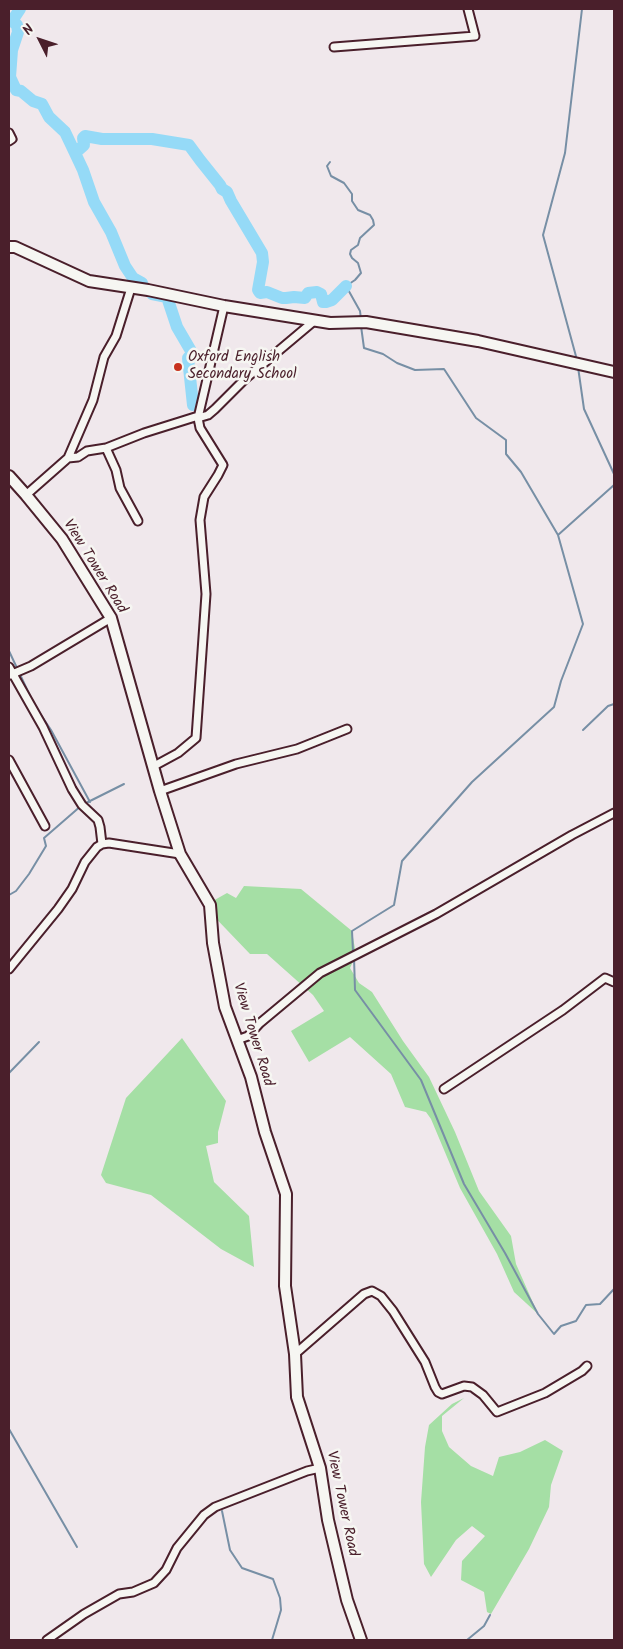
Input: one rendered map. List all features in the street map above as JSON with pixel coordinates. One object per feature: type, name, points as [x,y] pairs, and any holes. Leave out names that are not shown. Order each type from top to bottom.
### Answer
[{"type":"street","points":[[334,47],[475,36],[468,9]]},
{"type":"street","points":[[9,133],[12,139],[9,141]]},
{"type":"street","points":[[9,247],[15,247],[89,281],[314,321],[330,323],[361,322],[478,341],[614,372]]},
{"type":"street","points":[[26,495],[68,458],[93,400],[104,357],[116,336],[131,288]]},
{"type":"street","points":[[154,766],[178,753],[196,738],[206,594],[200,520],[204,497],[218,475],[222,464],[200,428],[198,418],[224,306]]},
{"type":"street","points":[[68,458],[78,457],[87,451],[106,448],[170,425],[208,415],[245,379],[314,321]]},
{"type":"street","points":[[106,448],[116,470],[120,488],[138,521]]},
{"type":"street","name":"View Tower Road","points":[[9,476],[62,539],[111,618],[160,791],[180,854],[210,905],[213,943],[225,1007],[251,1077],[272,1156],[286,1194],[285,1286],[295,1354],[297,1397],[320,1468],[330,1529],[347,1600],[361,1640]]},
{"type":"street","points":[[102,844],[98,820],[82,805],[72,789],[43,728],[10,672],[31,666],[111,618]]},
{"type":"street","points":[[160,791],[236,764],[297,748],[347,729]]},
{"type":"street","points":[[9,760],[45,826]]},
{"type":"street","points":[[238,1040],[248,1036],[260,1023],[320,973],[444,909],[614,813]]},
{"type":"street","points":[[9,969],[58,909],[72,889],[85,862],[97,847],[109,843],[180,854]]},
{"type":"street","points":[[444,1089],[563,1010],[606,978],[614,982]]},
{"type":"street","points":[[295,1354],[364,1294],[372,1291],[381,1296],[393,1311],[425,1362],[435,1387],[442,1394],[464,1386],[472,1387],[484,1396],[497,1412],[545,1393],[582,1371],[587,1366]]},
{"type":"street","points":[[47,1640],[84,1614],[119,1594],[133,1592],[154,1583],[166,1570],[182,1542],[204,1515],[215,1507],[320,1468]]},
{"type":"green space","points":[[244,886],[301,889],[352,931],[356,955],[350,968],[359,983],[372,992],[403,1041],[429,1077],[455,1132],[479,1191],[511,1236],[516,1264],[538,1314],[514,1292],[497,1254],[460,1188],[431,1119],[426,1112],[405,1107],[391,1074],[350,1037],[309,1062],[291,1031],[324,1011],[313,995],[267,954],[250,954],[204,906],[227,893],[236,898]]},
{"type":"green space","points":[[182,1038],[226,1101],[218,1132],[218,1143],[206,1146],[214,1182],[249,1216],[254,1267],[221,1249],[151,1195],[106,1183],[101,1175],[126,1098]]},
{"type":"green space","points":[[464,1398],[442,1416],[442,1431],[449,1447],[471,1466],[493,1476],[499,1457],[520,1452],[545,1440],[563,1451],[551,1485],[549,1507],[529,1549],[491,1614],[487,1612],[484,1592],[461,1580],[462,1561],[485,1536],[472,1526],[456,1540],[431,1577],[424,1564],[421,1502],[425,1447],[429,1425],[452,1404]]},
{"type":"waterway","points":[[20,9],[12,21],[17,25],[18,32],[12,50],[10,77],[16,90],[21,91],[33,101],[42,104],[49,117],[65,132],[75,153]]},
{"type":"waterway","points":[[577,360],[543,235],[565,153],[582,9]]},
{"type":"waterway","points":[[142,283],[133,278],[125,266],[111,232],[94,202],[75,153],[84,145],[83,138],[85,136],[102,139],[152,139],[189,145],[222,189],[227,192],[262,253],[263,262],[258,290],[260,293],[267,292],[282,298],[305,298],[308,293],[317,292],[321,294],[323,302],[326,302],[332,300],[346,286]]},
{"type":"waterway","points":[[330,162],[327,166],[331,176],[344,183],[352,194],[352,201],[358,210],[370,215],[374,225],[360,238],[358,245],[351,250],[350,254],[358,263],[361,273],[346,286],[360,311],[361,319]]},
{"type":"waterway","points":[[152,294],[167,297],[177,327],[191,351],[191,355],[188,358],[193,405]]},
{"type":"waterway","points":[[361,326],[364,348],[383,354],[397,363],[415,370],[444,369],[476,418],[506,440],[506,454],[521,472],[558,535]]},
{"type":"waterway","points":[[578,367],[584,409],[614,474]]},
{"type":"waterway","points":[[353,952],[352,931],[394,905],[402,861],[472,782],[554,707],[561,681],[583,624],[558,535],[614,485]]},
{"type":"waterway","points":[[9,651],[32,700]]},
{"type":"waterway","points":[[583,730],[608,706],[614,704]]},
{"type":"waterway","points":[[35,706],[51,730],[90,802]]},
{"type":"waterway","points":[[9,895],[16,891],[29,874],[46,846],[44,838],[82,805],[124,784]]},
{"type":"waterway","points":[[354,957],[355,990],[421,1080],[464,1184],[538,1314],[554,1334],[561,1326],[576,1321],[586,1305],[600,1304],[614,1289]]},
{"type":"waterway","points":[[9,1073],[39,1042]]},
{"type":"waterway","points":[[9,1429],[77,1547]]},
{"type":"waterway","points":[[222,1511],[230,1550],[242,1568],[273,1579],[280,1598],[281,1610],[272,1640]]},
{"type":"waterway","points":[[467,1640],[484,1626],[490,1615]]},
{"type":"place","name":"Oxford English Secondary School","points":[[178,367]]}]
